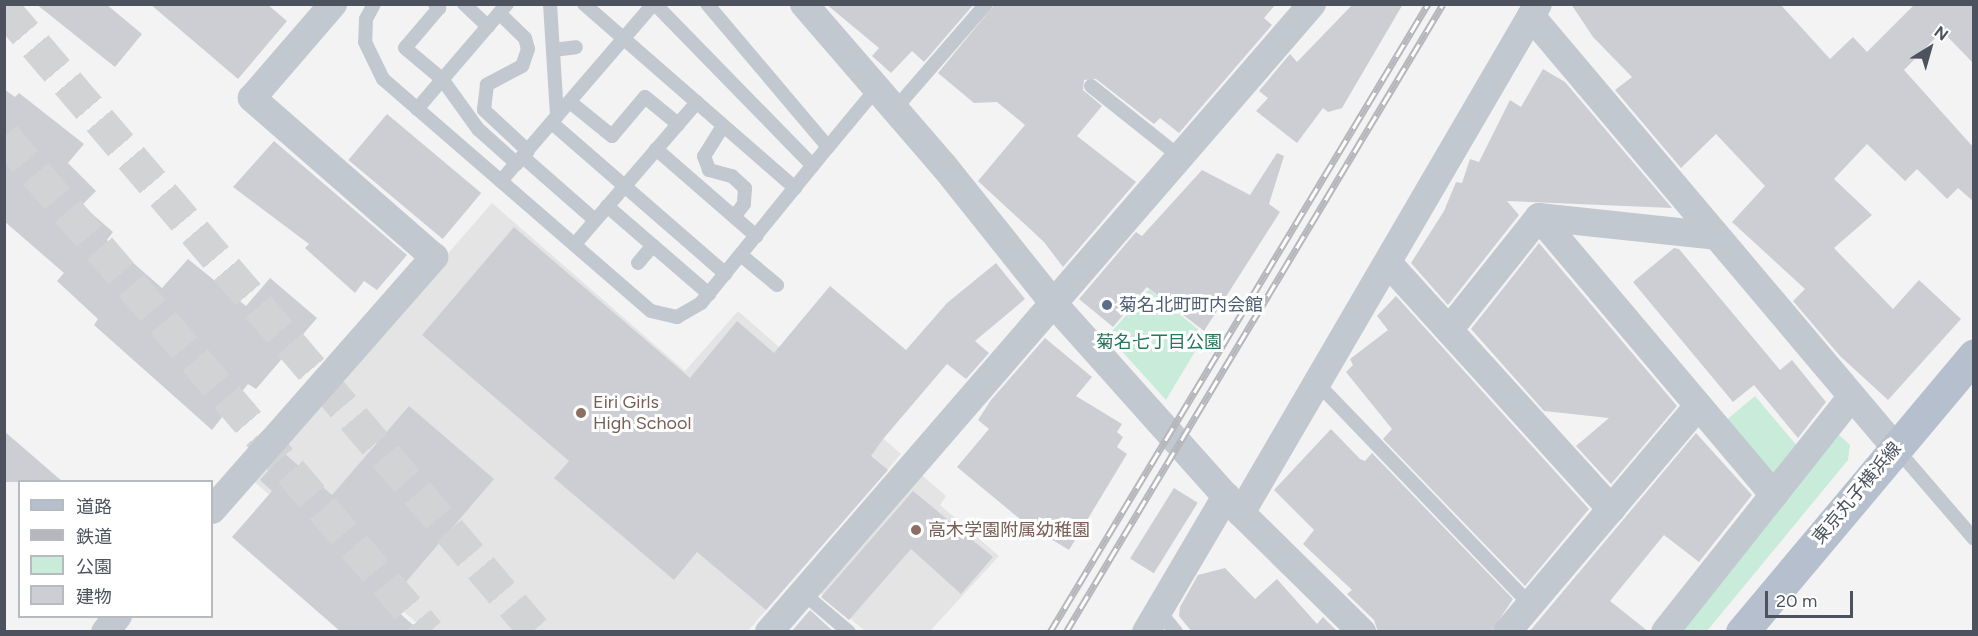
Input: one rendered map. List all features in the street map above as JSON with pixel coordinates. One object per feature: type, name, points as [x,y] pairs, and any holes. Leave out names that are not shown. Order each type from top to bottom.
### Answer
[{"type":"main road","name":"東京丸子横浜線","points":[[1742,632],[1895,447],[1974,356]]},
{"type":"street","points":[[213,509],[434,257],[252,98],[333,4]]},
{"type":"street","points":[[804,4],[886,99],[1054,304],[1233,505],[1362,632]]},
{"type":"street","points":[[769,632],[1312,4]]},
{"type":"street","points":[[1160,624],[1233,505],[1319,385],[1534,10],[1716,236],[1895,447]]},
{"type":"street","points":[[1539,217],[1716,236]]},
{"type":"street","points":[[1449,330],[1539,217]]},
{"type":"street","points":[[1539,217],[1774,495]]},
{"type":"street","points":[[1389,264],[1611,509]]},
{"type":"street","points":[[1665,632],[1852,396]]},
{"type":"street","points":[[1507,632],[1698,405]]},
{"type":"street","points":[[105,632],[116,618]]},
{"type":"lane","points":[[374,4],[366,19],[365,42],[371,63],[417,108],[501,181],[663,316],[690,312],[709,294],[828,147],[886,99],[986,4]]},
{"type":"lane","points":[[435,4],[439,8],[405,48],[442,79],[478,129],[523,157]]},
{"type":"lane","points":[[464,4],[488,26]]},
{"type":"lane","points":[[550,4],[555,120],[624,186],[726,274]]},
{"type":"lane","points":[[584,4],[795,188]]},
{"type":"lane","points":[[501,181],[654,4],[813,166]]},
{"type":"lane","points":[[707,4],[828,147]]},
{"type":"lane","points":[[417,108],[503,9],[525,38],[528,49],[522,66],[494,77],[487,85],[484,110],[523,157],[595,220]]},
{"type":"lane","points":[[553,50],[576,47]]},
{"type":"lane","points":[[1091,86],[1180,158]]},
{"type":"lane","points":[[570,102],[612,136],[645,97],[678,124]]},
{"type":"lane","points":[[575,244],[697,102]]},
{"type":"lane","points":[[723,126],[704,156],[709,170],[732,176],[745,188],[744,204],[734,217]]},
{"type":"lane","points":[[656,149],[756,236]]},
{"type":"lane","points":[[607,206],[709,294]]},
{"type":"lane","points":[[638,263],[653,245]]},
{"type":"lane","points":[[741,255],[777,285]]},
{"type":"lane","points":[[1319,385],[1530,604]]},
{"type":"lane","points":[[1895,447],[1974,539]]},
{"type":"lane","points":[[802,593],[849,632]]},
{"type":"shaded area","name":"Eiri Girls High School","points":[[492,203],[685,371],[738,311],[901,454],[747,632],[426,631],[251,479]]},
{"type":"shaded area","name":"高木学園附属幼稚園","points":[[915,469],[946,496],[940,505],[999,556],[930,631],[865,631],[814,588]]},
{"type":"green space","name":"菊名七丁目公園","points":[[1149,289],[1205,335],[1166,400],[1108,336]]},
{"type":"green space","points":[[1755,396],[1798,447],[1774,482],[1724,422]]},
{"type":"green space","points":[[1837,433],[1850,445],[1848,460],[1707,631],[1676,632]]},
{"type":"building","points":[[36,4],[106,4],[142,34],[115,67]]},
{"type":"building","points":[[150,4],[267,4],[287,21],[238,79]]},
{"type":"building","points":[[826,4],[974,4],[924,62],[912,51],[891,73],[872,56],[879,48]]},
{"type":"building","points":[[995,4],[1276,4],[1264,18],[1272,25],[1179,133],[1160,118],[1154,124],[1096,79],[1084,80],[1083,90],[1102,106],[1077,136],[1136,182],[1063,267],[1044,242],[978,181],[1025,125],[997,102],[974,103],[938,73]]},
{"type":"building","points":[[1353,4],[1403,4],[1342,108],[1328,112],[1323,108],[1297,143],[1256,111],[1268,98],[1259,91],[1290,54],[1297,62]]},
{"type":"building","points":[[1571,4],[1780,4],[1830,59],[1853,37],[1867,52],[1915,4],[1974,4],[1974,64],[1942,31],[1904,70],[1974,148],[1974,202],[1958,188],[1947,199],[1917,169],[1905,181],[1867,144],[1834,179],[1872,215],[1834,248],[1893,309],[1919,280],[1961,319],[1888,400],[1840,356],[1793,301],[1805,289],[1732,222],[1765,186],[1716,134],[1681,168],[1615,90],[1632,77],[1593,37]]},
{"type":"building","points":[[1543,69],[1565,82],[1672,208],[1507,201],[1519,215],[1448,305],[1411,263],[1444,211],[1456,182],[1462,183],[1470,159],[1479,162],[1510,100],[1521,107]]},
{"type":"building","points":[[4,89],[15,97],[19,93],[84,144],[68,163],[96,191],[82,205],[113,232],[107,240],[162,288],[188,259],[246,306],[270,278],[317,318],[256,389],[248,384],[212,430],[94,325],[98,319],[57,281],[64,273],[4,221]]},
{"type":"building","points":[[387,114],[481,193],[443,239],[348,160]]},
{"type":"building","points":[[274,141],[407,255],[377,290],[364,281],[355,293],[305,248],[309,244],[233,187]]},
{"type":"building","points":[[1277,153],[1284,156],[1269,204],[1280,212],[1204,331],[1147,287],[1113,327],[1079,299],[1136,232],[1142,236],[1202,170],[1250,195]]},
{"type":"building","points":[[514,227],[690,378],[737,321],[774,353],[830,286],[906,350],[947,303],[996,263],[1025,299],[975,341],[989,353],[966,379],[947,364],[883,439],[871,456],[888,470],[766,610],[697,552],[674,580],[554,478],[569,461],[422,335]]},
{"type":"building","points":[[1539,243],[1677,406],[1611,484],[1576,446],[1609,418],[1544,411],[1471,329]]},
{"type":"building","points":[[1674,248],[1679,249],[1780,370],[1792,360],[1826,402],[1798,438],[1754,385],[1733,402],[1633,282]]},
{"type":"building","points":[[1396,296],[1589,509],[1525,586],[1383,439],[1392,429],[1346,372],[1353,365],[1350,359],[1388,330],[1377,316]]},
{"type":"building","points":[[1045,338],[1092,377],[1076,396],[1122,424],[1117,432],[1123,437],[1117,447],[1127,454],[1069,550],[1026,524],[957,467],[989,429],[978,420],[991,400]]},
{"type":"building","points":[[409,406],[494,479],[388,603],[421,632],[341,632],[232,537],[272,491],[260,480],[284,453],[332,495]]},
{"type":"building","points":[[1331,429],[1360,459],[1365,461],[1372,453],[1513,599],[1491,632],[1378,632],[1374,620],[1347,594],[1352,590],[1303,544],[1314,530],[1274,490]]},
{"type":"building","points":[[4,431],[61,480],[18,480],[18,482],[4,482]]},
{"type":"building","points":[[1696,433],[1752,495],[1699,562],[1664,535],[1610,601],[1649,632],[1529,632]]},
{"type":"building","points":[[1174,488],[1198,503],[1154,573],[1130,558]]},
{"type":"building","points":[[913,491],[993,557],[961,594],[911,549],[849,620],[821,597]]},
{"type":"building","points":[[1225,568],[1255,599],[1277,579],[1317,624],[1323,617],[1338,632],[1192,632],[1179,616],[1180,607],[1198,575]]},
{"type":"building","points":[[810,610],[834,632],[792,631]]},
{"type":"tunnel","points":[[4,8],[536,632]]},
{"type":"tunnel","points":[[4,136],[428,632]]},
{"type":"railway","points":[[1050,632],[1428,4]]},
{"type":"railway","points":[[1066,632],[1443,4]]},
{"type":"place","name":"菊名北町町内会館","points":[[1107,305]]},
{"type":"place","name":"Eiri Girls High School","points":[[581,413]]},
{"type":"place","name":"高木学園附属幼稚園","points":[[916,530]]}]
